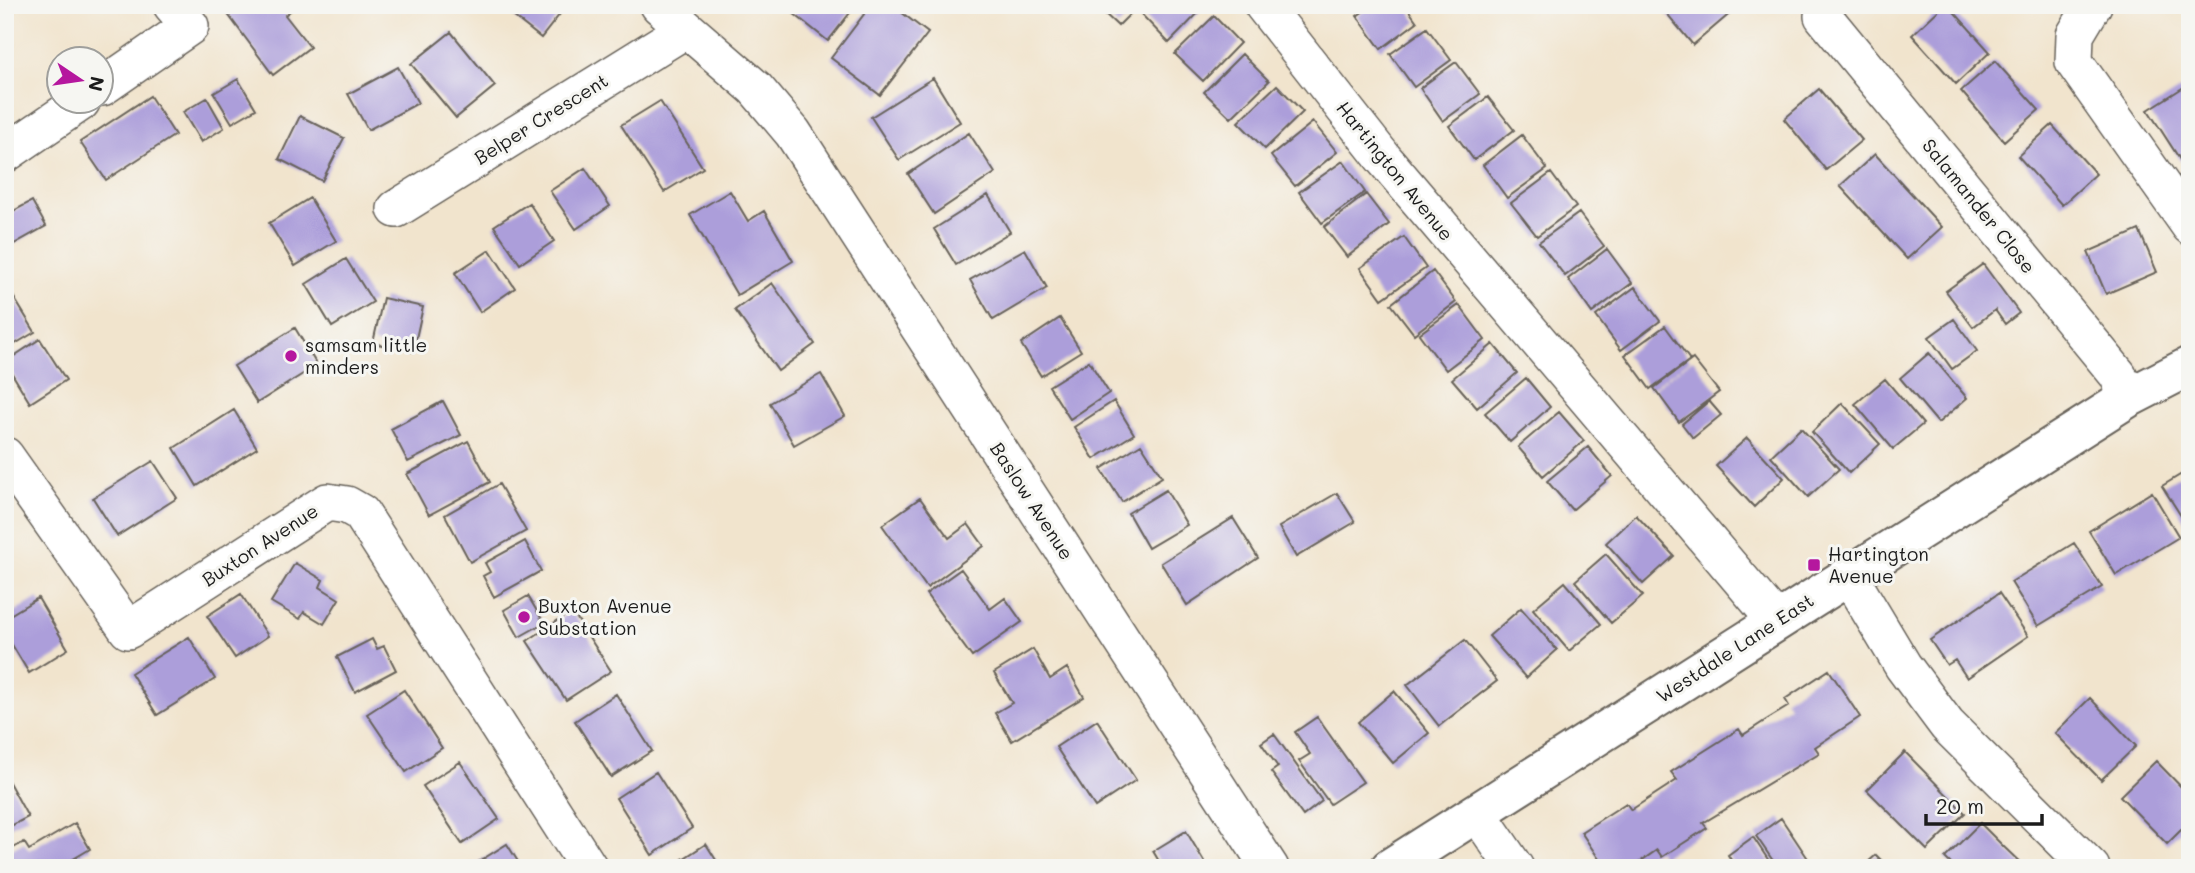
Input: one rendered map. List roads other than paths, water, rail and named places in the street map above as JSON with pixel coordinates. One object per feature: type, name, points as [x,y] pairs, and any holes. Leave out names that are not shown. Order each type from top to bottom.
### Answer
[{"type":"street","points":[[116,77],[190,26],[172,5]]},
{"type":"street","name":"Hartington Avenue","points":[[1263,5],[1384,159],[1776,621]]},
{"type":"street","points":[[2093,5],[2074,35],[2074,62],[2190,226]]},
{"type":"street","name":"Salamander Close","points":[[1823,16],[2118,374],[2128,398]]},
{"type":"street","name":"Baslow Avenue","points":[[673,17],[755,88],[793,133],[1270,868]]},
{"type":"street","name":"Belper Crescent","points":[[396,209],[673,17]]},
{"type":"street","points":[[5,154],[61,116]]},
{"type":"street","name":"Westdale Lane East","points":[[1390,868],[2128,398],[2190,366]]},
{"type":"street","name":"Buxton Avenue","points":[[5,456],[128,630],[327,502],[347,505],[360,513],[589,868]]},
{"type":"street","points":[[1849,576],[1903,666],[1938,714],[2091,868]]},
{"type":"street","points":[[1478,814],[1515,868]]},
{"type":"place","name":"samsam little minders","points":[[291,356]]},
{"type":"place","name":"Hartington Avenue","points":[[1814,565]]},
{"type":"place","name":"Buxton Avenue Substation","points":[[524,617]]}]
